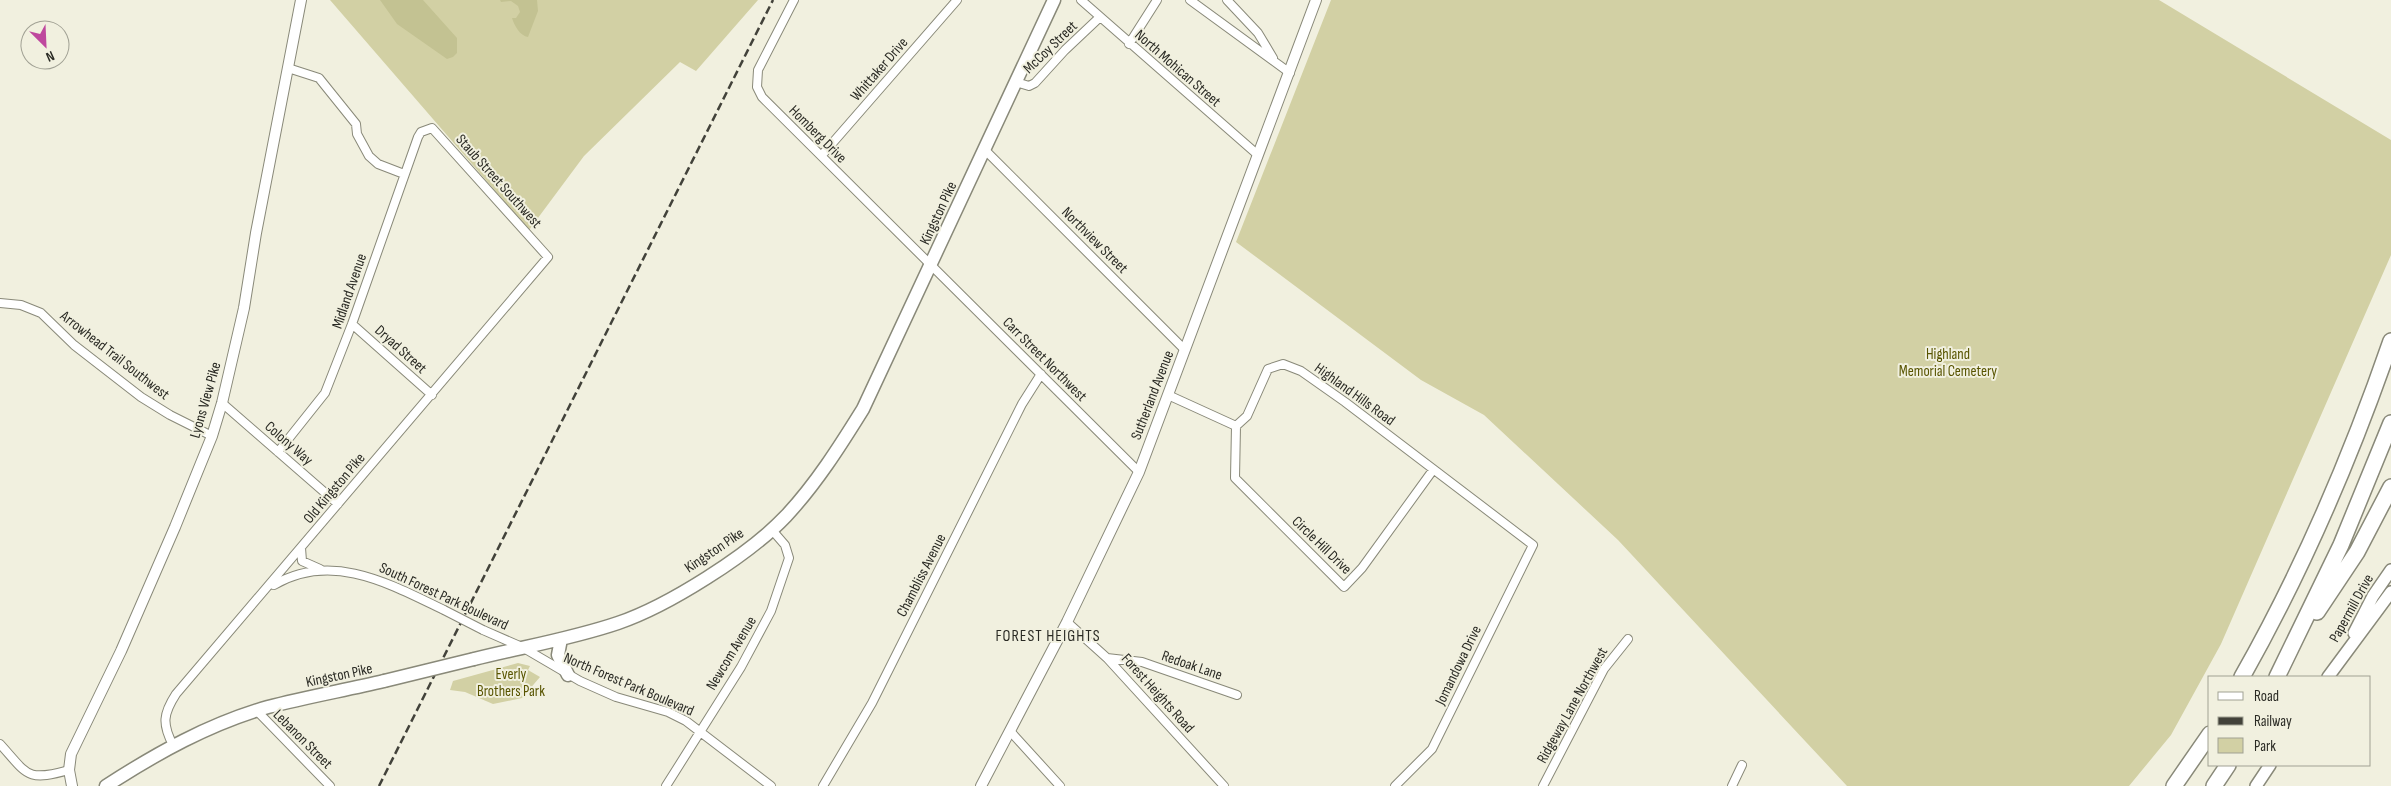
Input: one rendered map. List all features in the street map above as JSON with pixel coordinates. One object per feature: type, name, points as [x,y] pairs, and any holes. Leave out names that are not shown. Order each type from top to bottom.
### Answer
[{"type":"highway","points":[[2243,676],[2326,510],[2373,395],[2391,342]]},
{"type":"highway","points":[[2277,676],[2341,544],[2391,422]]},
{"type":"highway","points":[[2287,656],[2357,552],[2391,488]]},
{"type":"highway","points":[[2174,786],[2208,737]]},
{"type":"highway","points":[[2214,786],[2227,766]]},
{"type":"main road","name":"Kingston Pike","points":[[106,786],[174,745],[220,724],[257,711],[561,639],[618,623],[665,602],[718,570],[772,530],[786,516],[825,468],[864,409],[1054,0]]},
{"type":"main road","name":"Papermill Drive","points":[[2339,661],[2372,596],[2391,570]]},
{"type":"main road","name":"Papermill Drive","points":[[2329,676],[2391,592]]},
{"type":"main road","points":[[561,639],[558,655],[568,675]]},
{"type":"main road","points":[[2256,786],[2269,766]]},
{"type":"street","name":"Lyons View Pike","points":[[72,786],[69,770],[72,754],[121,652],[212,436],[222,402],[244,308],[301,0]]},
{"type":"street","name":"Homberg Drive","points":[[794,0],[758,70],[757,87],[762,97],[932,266]]},
{"type":"street","name":"Whittaker Drive","points":[[822,155],[957,0]]},
{"type":"street","name":"North Mohican Street","points":[[1081,0],[1258,155]]},
{"type":"street","points":[[1130,44],[1157,0]]},
{"type":"street","points":[[1190,0],[1290,73]]},
{"type":"street","points":[[1227,0],[1258,33],[1275,62]]},
{"type":"street","name":"Sutherland Avenue","points":[[982,786],[1067,622],[1139,472],[1316,0]]},
{"type":"street","name":"McCoy Street","points":[[1016,82],[1029,86],[1035,83],[1065,50],[1100,17]]},
{"type":"street","points":[[288,68],[319,78],[356,124],[357,134],[369,156],[378,164],[404,174]]},
{"type":"street","name":"Midland Avenue","points":[[278,452],[325,393],[352,324],[418,137],[426,129]]},
{"type":"street","name":"Staub Street Southwest","points":[[426,129],[435,131],[548,257]]},
{"type":"street","name":"Northview Street","points":[[985,150],[1185,350]]},
{"type":"street","name":"Old Kingston Pike","points":[[174,745],[165,727],[168,710],[176,694],[548,257]]},
{"type":"street","name":"Carr Street Northwest","points":[[932,266],[1139,472]]},
{"type":"street","name":"Arrowhead Trail Southwest","points":[[0,303],[20,305],[41,313],[74,344],[141,396],[212,436]]},
{"type":"street","name":"Dryad Street","points":[[352,324],[432,395]]},
{"type":"street","name":"Highland Hills Road","points":[[1236,426],[1247,416],[1268,369],[1283,364],[1301,371],[1345,402],[1533,545]]},
{"type":"street","name":"Chambliss Avenue","points":[[823,786],[872,703],[1022,404],[1041,374]]},
{"type":"street","points":[[1168,395],[1236,426]]},
{"type":"street","name":"Colony Way","points":[[222,402],[338,504]]},
{"type":"street","name":"Circle Hill Drive","points":[[1236,426],[1235,478],[1344,587],[1362,568],[1433,470]]},
{"type":"street","name":"Newcom Avenue","points":[[666,786],[760,634],[789,558],[785,545],[772,530]]},
{"type":"street","name":"Jomandowa Drive","points":[[1394,786],[1432,750],[1533,545]]},
{"type":"street","name":"South Forest Park Boulevard","points":[[301,548],[302,561],[310,567],[324,570]]},
{"type":"street","name":"South Forest Park Boulevard","points":[[268,588],[288,577],[324,570],[341,570],[382,581],[522,647]]},
{"type":"street","name":"Forest Heights Road","points":[[1067,622],[1107,658],[1224,786]]},
{"type":"street","name":"Ridgeway Lane Northwest","points":[[1543,786],[1604,670],[1628,638]]},
{"type":"street","name":"North Forest Park Boulevard","points":[[522,647],[568,675],[616,697],[668,712],[700,730],[771,786]]},
{"type":"street","name":"Redoak Lane","points":[[1107,658],[1142,662],[1237,695]]},
{"type":"street","name":"Lebanon Street","points":[[257,711],[330,786]]},
{"type":"street","points":[[1010,731],[1060,786]]},
{"type":"street","points":[[0,744],[25,772],[33,776],[43,777],[69,770]]},
{"type":"street","points":[[1732,786],[1742,764]]},
{"type":"green space","points":[[330,0],[758,0],[696,71],[680,62],[584,156],[529,230]]},
{"type":"green space","name":"Highland Memorial Cemetery","points":[[1331,0],[2159,0],[2391,140],[2391,255],[2221,644],[2171,735],[2129,786],[1847,786],[1618,540],[1484,415],[1421,380],[1236,242]]},
{"type":"green space","name":"Everly Brothers Park","points":[[518,663],[530,666],[528,670],[540,677],[522,698],[493,704],[465,692],[450,690],[453,681]]},
{"type":"shaded area","points":[[380,0],[423,0],[457,38],[457,53],[447,59],[397,24]]},
{"type":"shaded area","points":[[500,0],[537,0],[538,11],[528,37],[520,32],[512,18],[516,18],[520,12],[518,6],[511,1],[501,2]]},
{"type":"railway","points":[[379,786],[773,0]]},
{"type":"district","name":"FOREST HEIGHTS","points":[[1048,635]]}]
